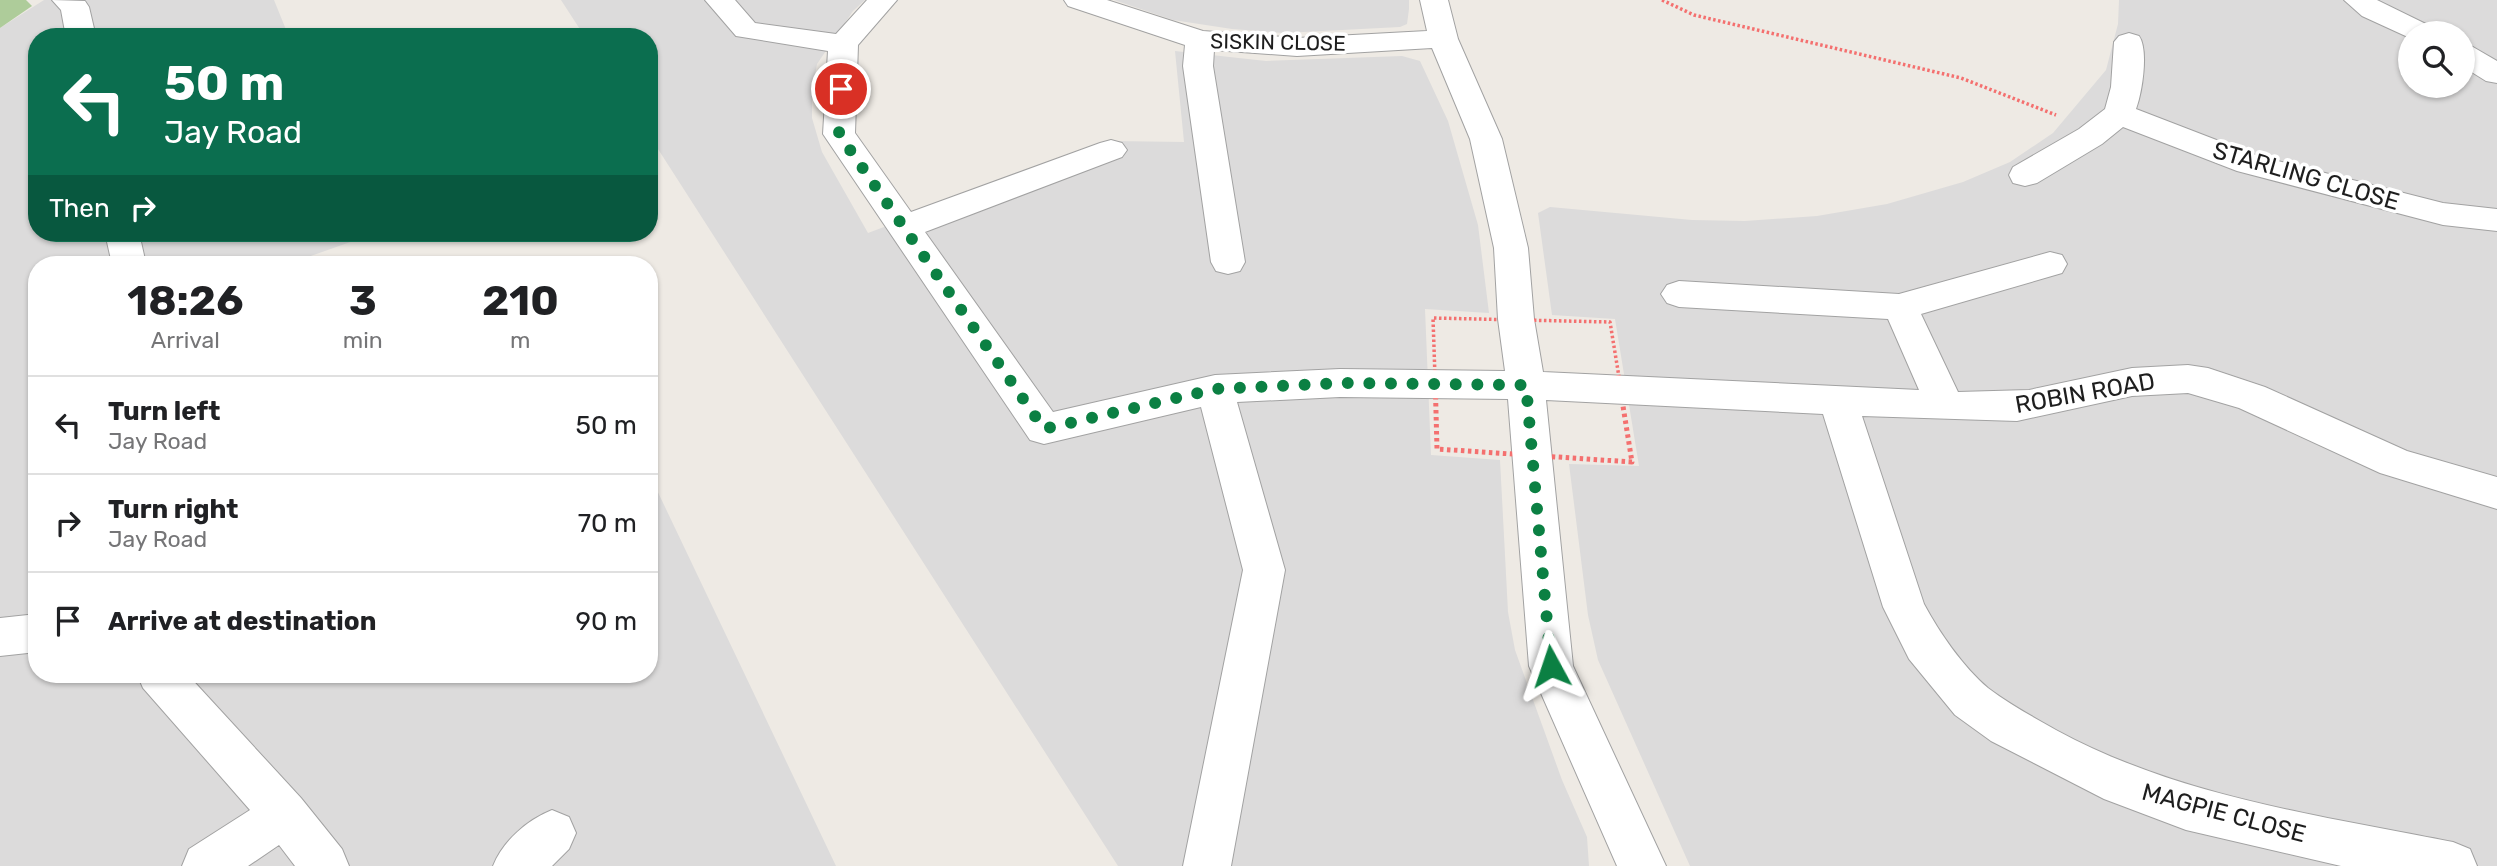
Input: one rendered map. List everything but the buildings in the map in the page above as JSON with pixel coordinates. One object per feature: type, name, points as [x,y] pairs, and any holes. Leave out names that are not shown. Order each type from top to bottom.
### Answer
[{"type":"street","points":[[66,0],[75,7],[79,28]]},
{"type":"street","points":[[719,0],[746,30],[843,44]]},
{"type":"street","points":[[883,0],[843,44],[839,134],[904,227],[1111,150]]},
{"type":"street","name":"SISKIN CLOSE","points":[[1078,0],[1200,40],[1297,47],[1443,39]]},
{"type":"street","points":[[1434,0],[1443,39],[1486,139],[1511,248],[1551,666],[1642,866]]},
{"type":"street","points":[[2358,0],[2398,22]]},
{"type":"street","points":[[1200,40],[1198,66],[1228,262]]},
{"type":"street","points":[[2025,175],[2107,123],[2128,78],[2129,42]]},
{"type":"street","points":[[2475,61],[2497,74]]},
{"type":"street","name":"STARLING CLOSE","points":[[2107,123],[2248,164],[2444,214],[2497,220]]},
{"type":"street","name":"ROBIN ROAD","points":[[904,227],[1044,429],[1215,389],[1340,383],[1526,385],[1945,406],[2040,403],[2133,382],[2188,379],[2211,383],[2242,395],[2364,450],[2432,476],[2497,493]]},
{"type":"street","points":[[1679,294],[1899,307],[2050,264]]},
{"type":"street","points":[[1899,307],[1914,334],[1945,406]]},
{"type":"street","points":[[1207,866],[1264,570],[1215,389]]},
{"type":"street","name":"MAGPIE CLOSE","points":[[1838,401],[1904,607],[1924,646],[1970,701],[2007,726],[2059,755],[2120,785],[2186,808],[2453,866]]},
{"type":"street","points":[[0,637],[28,634]]},
{"type":"street","points":[[167,683],[284,814],[325,866]]},
{"type":"street","points":[[206,866],[284,814]]},
{"type":"street","points":[[517,866],[552,833]]},
{"type":"path","points":[[1662,0],[1694,15],[1961,78],[2107,123]]},
{"type":"shaded area","points":[[44,0],[274,0],[285,28],[28,28],[28,242],[350,242],[311,256],[28,256],[28,683],[658,683],[658,492],[836,866],[0,866],[0,28]]},
{"type":"shaded area","points":[[561,0],[865,0],[853,11],[817,64],[812,91],[812,118],[822,152],[868,233],[1112,141],[1184,142],[1175,51],[1266,61],[1402,56],[1420,61],[1448,121],[1478,225],[1489,313],[1425,309],[1431,455],[1500,460],[1508,612],[1515,650],[1562,780],[1587,837],[1589,866],[1118,866],[658,149],[658,28],[579,28]]},
{"type":"shaded area","points":[[1114,0],[1409,0],[1409,9],[1407,24],[1400,27],[1284,33],[1173,20]]},
{"type":"shaded area","points":[[2119,0],[2497,0],[2497,866],[1690,866],[1598,660],[1588,615],[1569,464],[1639,466],[1615,319],[1552,315],[1538,213],[1550,207],[1692,220],[1745,221],[1817,216],[1887,204],[1963,182],[2010,162],[2053,133],[2106,70],[2118,24]]},
{"type":"green space","points":[[0,0],[26,0],[32,6],[0,28]]},
{"type":"route","points":[[841,89],[839,134],[1044,429],[1215,389],[1340,383],[1526,385],[1551,666]]}]
